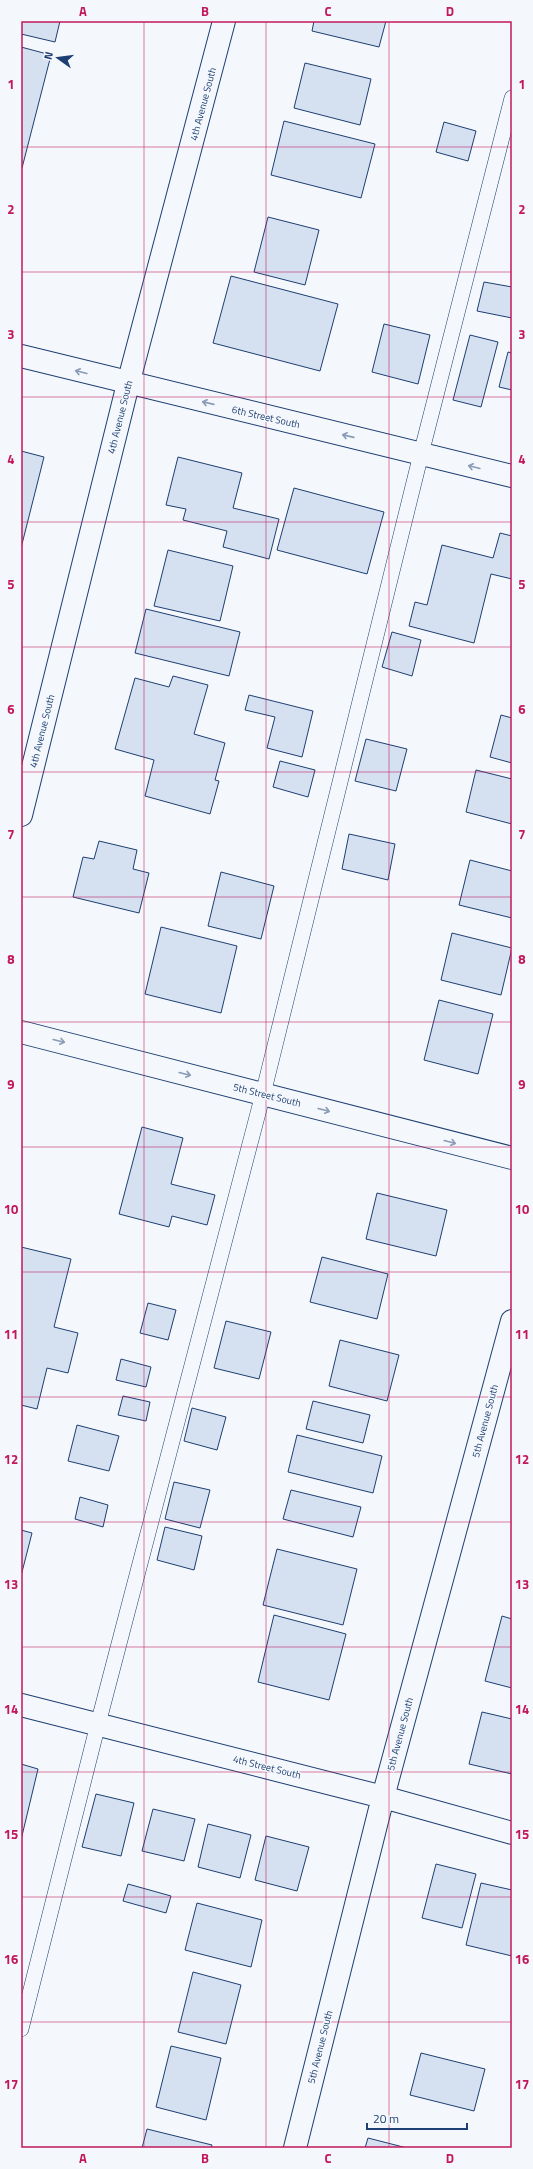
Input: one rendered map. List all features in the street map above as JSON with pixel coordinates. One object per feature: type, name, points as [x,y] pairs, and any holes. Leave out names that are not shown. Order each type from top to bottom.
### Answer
[{"type":"street","name":"4th Avenue South","points":[[21,814],[128,384],[224,21]]},
{"type":"street","name":"6th Street South","points":[[21,356],[128,384],[512,476]]},
{"type":"street","name":"5th Street South","points":[[21,1032],[512,1158]]},
{"type":"street","name":"5th Avenue South","points":[[294,2148],[383,1797],[512,1321]]},
{"type":"street","name":"4th Street South","points":[[21,1705],[383,1797],[512,1833]]},
{"type":"lane","points":[[21,2029],[98,1724],[263,1094],[421,454],[512,98]]},
{"type":"building","points":[[21,21],[60,21],[55,42],[21,34]]},
{"type":"building","points":[[314,21],[386,21],[379,47],[312,31]]},
{"type":"building","points":[[21,47],[51,55],[22,168],[21,168]]},
{"type":"building","points":[[305,63],[371,79],[360,125],[294,108]]},
{"type":"building","points":[[284,121],[375,144],[361,198],[271,175]]},
{"type":"building","points":[[444,122],[476,131],[468,161],[436,152]]},
{"type":"building","points":[[268,217],[319,230],[305,285],[254,272]]},
{"type":"building","points":[[231,276],[338,304],[320,371],[213,343]]},
{"type":"building","points":[[484,282],[512,287],[512,318],[477,311]]},
{"type":"building","points":[[384,324],[430,335],[418,384],[372,372]]},
{"type":"building","points":[[470,335],[498,342],[481,407],[453,400]]},
{"type":"building","points":[[508,352],[512,353],[512,390],[499,387]]},
{"type":"building","points":[[21,451],[44,457],[21,548]]},
{"type":"building","points":[[178,457],[242,473],[233,508],[279,519],[269,559],[223,547],[227,531],[183,520],[186,509],[166,505]]},
{"type":"building","points":[[294,488],[384,512],[367,574],[277,550]]},
{"type":"building","points":[[500,533],[512,536],[512,579],[491,574],[474,643],[409,626],[415,602],[427,605],[442,545],[493,558]]},
{"type":"building","points":[[168,550],[233,566],[220,621],[154,606]]},
{"type":"building","points":[[146,609],[240,632],[229,676],[135,653]]},
{"type":"building","points":[[392,632],[421,640],[412,676],[382,667]]},
{"type":"building","points":[[173,676],[208,685],[194,734],[225,743],[215,780],[219,781],[210,814],[145,796],[154,760],[115,749],[135,678],[169,687]]},
{"type":"building","points":[[249,695],[313,711],[302,757],[267,748],[275,717],[245,710]]},
{"type":"building","points":[[501,715],[512,718],[512,763],[490,757]]},
{"type":"building","points":[[366,739],[407,749],[396,791],[355,781]]},
{"type":"building","points":[[280,761],[315,770],[308,797],[273,787]]},
{"type":"building","points":[[476,770],[512,779],[512,824],[466,812]]},
{"type":"building","points":[[349,834],[395,844],[388,880],[342,869]]},
{"type":"building","points":[[99,841],[137,850],[133,869],[149,873],[139,913],[73,897],[83,857],[94,859]]},
{"type":"building","points":[[470,860],[512,871],[512,918],[459,905]]},
{"type":"building","points":[[221,872],[274,886],[261,939],[208,926]]},
{"type":"building","points":[[161,927],[237,946],[221,1013],[145,994]]},
{"type":"building","points":[[452,933],[512,948],[501,995],[441,980]]},
{"type":"building","points":[[439,1000],[493,1014],[478,1074],[424,1060]]},
{"type":"building","points":[[142,1127],[183,1138],[171,1184],[215,1195],[207,1225],[172,1216],[169,1227],[119,1214]]},
{"type":"building","points":[[377,1193],[447,1210],[436,1256],[366,1239]]},
{"type":"building","points":[[21,1247],[71,1259],[54,1327],[78,1333],[68,1373],[47,1368],[37,1409],[21,1405]]},
{"type":"building","points":[[322,1257],[388,1274],[377,1319],[310,1302]]},
{"type":"building","points":[[148,1303],[176,1310],[168,1340],[140,1333]]},
{"type":"building","points":[[226,1321],[271,1332],[259,1379],[214,1368]]},
{"type":"building","points":[[340,1340],[399,1355],[387,1401],[329,1386]]},
{"type":"building","points":[[121,1359],[151,1367],[146,1387],[116,1380]]},
{"type":"building","points":[[123,1396],[150,1402],[146,1421],[118,1415]]},
{"type":"building","points":[[313,1401],[370,1415],[363,1443],[306,1429]]},
{"type":"building","points":[[192,1408],[226,1417],[217,1450],[184,1441]]},
{"type":"building","points":[[77,1425],[119,1436],[109,1471],[68,1461]]},
{"type":"building","points":[[297,1435],[382,1456],[373,1493],[288,1472]]},
{"type":"building","points":[[174,1482],[210,1490],[200,1528],[165,1519]]},
{"type":"building","points":[[291,1490],[361,1507],[353,1537],[283,1519]]},
{"type":"building","points":[[80,1497],[108,1505],[103,1527],[75,1519]]},
{"type":"building","points":[[165,1527],[202,1536],[194,1570],[157,1560]]},
{"type":"building","points":[[21,1530],[32,1533],[21,1576]]},
{"type":"building","points":[[277,1549],[357,1569],[343,1625],[263,1605]]},
{"type":"building","points":[[274,1615],[346,1634],[329,1700],[258,1682]]},
{"type":"building","points":[[502,1616],[512,1619],[512,1688],[485,1681]]},
{"type":"building","points":[[482,1712],[512,1719],[512,1774],[469,1764]]},
{"type":"building","points":[[21,1764],[38,1769],[21,1840]]},
{"type":"building","points":[[96,1794],[134,1803],[121,1856],[82,1847]]},
{"type":"building","points":[[153,1809],[195,1819],[184,1861],[142,1851]]},
{"type":"building","points":[[208,1824],[251,1835],[240,1878],[198,1867]]},
{"type":"building","points":[[266,1836],[309,1847],[297,1891],[255,1880]]},
{"type":"building","points":[[436,1864],[476,1874],[462,1928],[422,1918]]},
{"type":"building","points":[[481,1883],[512,1890],[512,1956],[466,1945]]},
{"type":"building","points":[[128,1884],[171,1896],[166,1913],[123,1901]]},
{"type":"building","points":[[197,1903],[262,1920],[251,1967],[185,1950]]},
{"type":"building","points":[[193,1972],[241,1985],[226,2044],[178,2032]]},
{"type":"building","points":[[171,2046],[221,2058],[206,2120],[156,2107]]},
{"type":"building","points":[[421,2053],[485,2069],[474,2111],[410,2095]]},
{"type":"building","points":[[147,2129],[212,2145],[211,2148],[142,2148]]},
{"type":"building","points":[[368,2138],[407,2148],[365,2148]]}]
